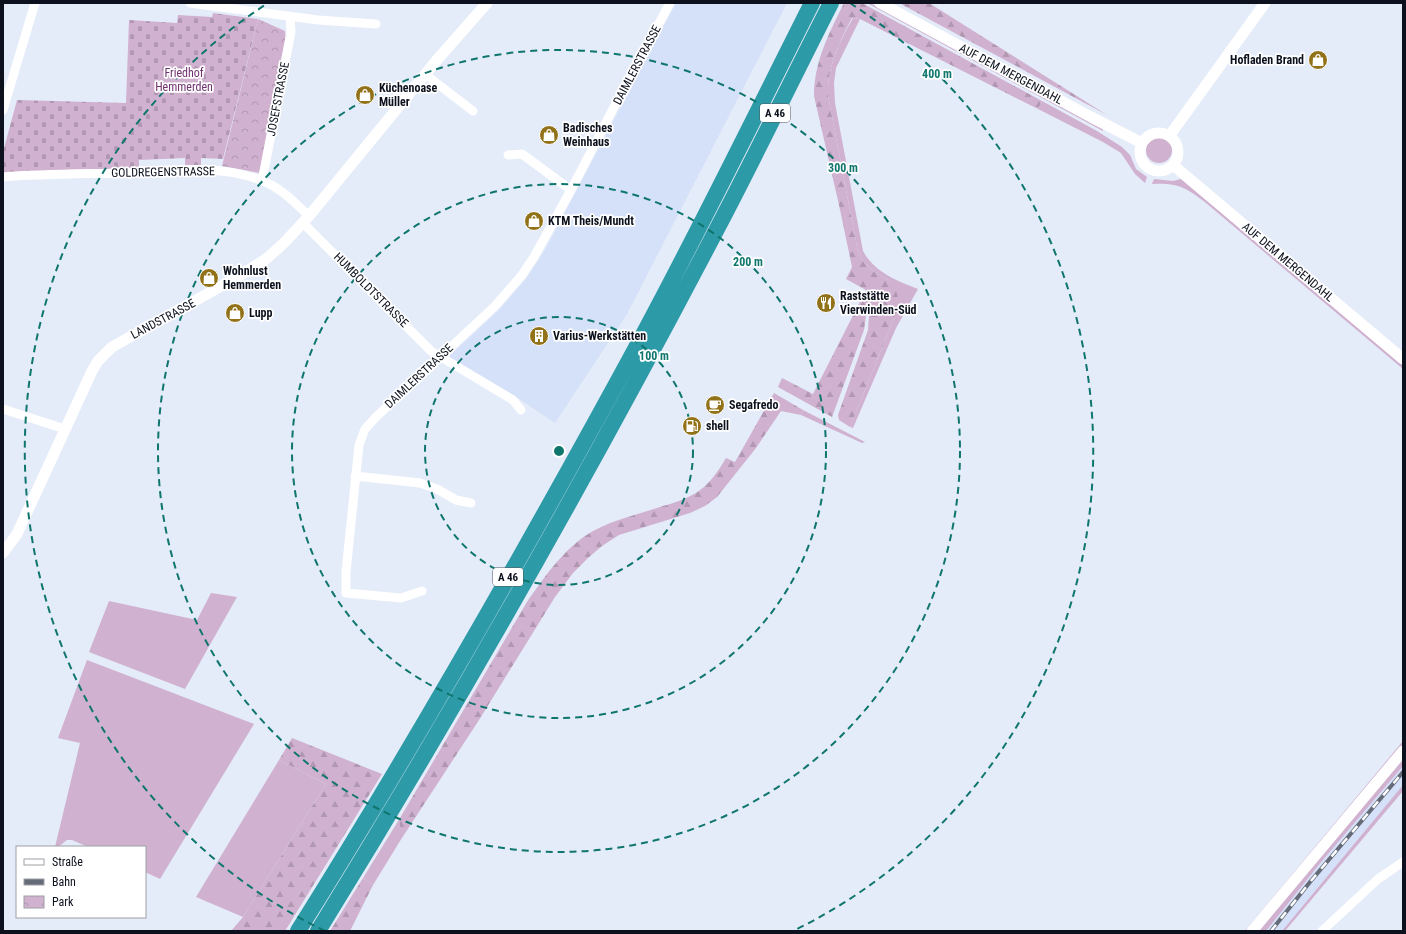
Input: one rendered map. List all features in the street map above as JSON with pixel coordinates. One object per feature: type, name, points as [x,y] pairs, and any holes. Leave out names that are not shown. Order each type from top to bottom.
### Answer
[{"type":"highway","name":"A 46","points":[[298,931],[420,732],[565,477],[646,329],[812,3]]},
{"type":"highway","name":"A 46","points":[[318,931],[468,681],[579,486],[720,224],[831,3]]},
{"type":"street","points":[[3,110],[35,3]]},
{"type":"street","points":[[190,3],[290,16],[376,24]]},
{"type":"street","name":"LANDSTRASSE","points":[[3,553],[17,534],[98,361],[106,352],[118,344],[202,298],[258,265],[280,248],[487,3]]},
{"type":"street","name":"DAIMLERSTRASSE","points":[[422,591],[401,598],[346,593],[346,572],[355,476],[359,445],[365,429],[439,357],[495,306],[512,287],[534,257],[670,3]]},
{"type":"street","name":"AUF DEM MERGENDAHL","points":[[880,3],[1091,117],[1142,142]]},
{"type":"street","points":[[1170,135],[1265,3]]},
{"type":"street","name":"JOSEFSTRASSE","points":[[262,181],[291,32],[290,16]]},
{"type":"street","points":[[426,75],[473,111]]},
{"type":"street","points":[[1157,132],[1170,135],[1177,144],[1178,149],[1178,155],[1173,165],[1162,171],[1150,169],[1145,165],[1140,154],[1142,142],[1157,132]]},
{"type":"street","points":[[508,154],[522,154],[571,190]]},
{"type":"street","name":"AUF DEM MERGENDAHL","points":[[1173,165],[1403,359]]},
{"type":"street","name":"GOLDREGENSTRASSE","points":[[3,177],[202,170],[229,172],[262,181],[279,190],[306,219]]},
{"type":"street","name":"HUMBOLDTSTRASSE","points":[[306,219],[431,351],[513,400],[521,410]]},
{"type":"street","points":[[3,409],[65,429]]},
{"type":"street","points":[[355,476],[425,485],[437,489],[456,500],[471,502]]},
{"type":"street","points":[[1252,931],[1403,751]]},
{"type":"street","points":[[1322,931],[1378,879],[1403,862]]},
{"type":"shaded area","points":[[676,3],[787,3],[627,314],[555,423],[515,396],[448,357],[498,311],[526,279],[545,250]]},
{"type":"shaded area","points":[[1403,766],[1403,785],[1282,931],[1266,931],[1322,861]]},
{"type":"green space","points":[[844,3],[862,3],[1042,101],[1038,109],[860,19],[852,18],[840,43],[830,72],[828,91],[829,100],[857,247],[862,260],[873,271],[890,281],[897,293],[899,306],[850,427],[839,420],[838,415],[868,330],[869,315],[866,316],[864,330],[832,417],[778,387],[782,378],[813,394],[866,290],[846,279],[852,267],[814,96],[817,71],[823,48]]},
{"type":"green space","points":[[867,3],[870,3],[1103,129],[1103,131]]},
{"type":"green space","points":[[899,3],[929,3],[1107,115]]},
{"type":"green space","name":"Friedhof Hemmerden","points":[[213,13],[258,19],[223,159],[201,158],[201,165],[185,166],[185,158],[139,160],[139,168],[3,174],[3,152],[17,100],[126,103],[129,20],[177,23],[178,15],[212,17]]},
{"type":"green space","points":[[853,18],[860,19],[836,68],[834,83],[835,103],[863,251],[873,265],[887,275],[918,289],[896,328],[853,428],[850,427],[899,306],[890,281],[873,271],[862,260],[857,247],[829,98],[828,91],[830,72],[833,62],[840,43]]},
{"type":"green space","points":[[258,19],[285,31],[286,42],[260,173],[222,166]]},
{"type":"green space","points":[[1042,101],[1097,131],[1122,147],[1130,155],[1136,169],[1147,177],[1145,183],[1135,174],[1121,153],[1103,142],[1038,109]]},
{"type":"green space","points":[[1159,137],[1168,141],[1172,150],[1168,159],[1159,163],[1150,159],[1146,150],[1150,141]]},
{"type":"green space","points":[[1154,179],[1173,181],[1181,179],[1403,364],[1403,369],[1206,203],[1181,187],[1168,184],[1152,184]]},
{"type":"green space","points":[[774,393],[803,410],[801,415],[781,411],[756,448],[717,497],[705,506],[690,513],[619,535],[602,546],[573,573],[555,597],[479,720],[400,841],[400,818],[527,602],[556,563],[573,545],[593,531],[619,520],[679,501],[695,494],[704,487],[726,458],[735,462]]},
{"type":"green space","points":[[803,410],[865,442],[862,443],[801,415]]},
{"type":"green space","points":[[211,593],[237,597],[185,689],[89,652],[109,601],[197,620]]},
{"type":"green space","points":[[87,660],[254,724],[160,879],[146,872],[146,846],[86,846],[72,840],[67,840],[59,846],[55,846],[80,743],[58,738]]},
{"type":"green space","points":[[292,738],[382,774],[285,931],[231,931],[243,917],[326,784],[279,760]]},
{"type":"green space","points":[[1403,741],[1403,745],[1247,931],[1245,931]]},
{"type":"green space","points":[[1403,758],[1403,766],[1322,861],[1266,931],[1258,931]]},
{"type":"green space","points":[[279,760],[326,784],[243,917],[196,897]]},
{"type":"green space","points":[[1403,785],[1403,791],[1285,931],[1282,931]]},
{"type":"green space","points":[[400,818],[400,841],[373,885],[363,878]]},
{"type":"green space","points":[[363,878],[373,885],[350,931],[330,931]]},
{"type":"railway","points":[[1271,931],[1310,882],[1403,772]]},
{"type":"place","name":"Hofladen Brand","points":[[1318,60]]},
{"type":"place","name":"Küchenoase Müller","points":[[365,95]]},
{"type":"place","name":"Badisches Weinhaus","points":[[549,135]]},
{"type":"place","name":"KTM Theis/Mundt","points":[[534,221]]},
{"type":"place","name":"Wohnlust Hemmerden","points":[[209,278]]},
{"type":"place","name":"Raststätte Vierwinden-Süd","points":[[826,303]]},
{"type":"place","name":"Lupp","points":[[235,313]]},
{"type":"place","name":"Varius-Werkstätten","points":[[539,336]]},
{"type":"place","name":"Segafredo","points":[[715,405]]},
{"type":"place","name":"shell","points":[[692,426]]}]
